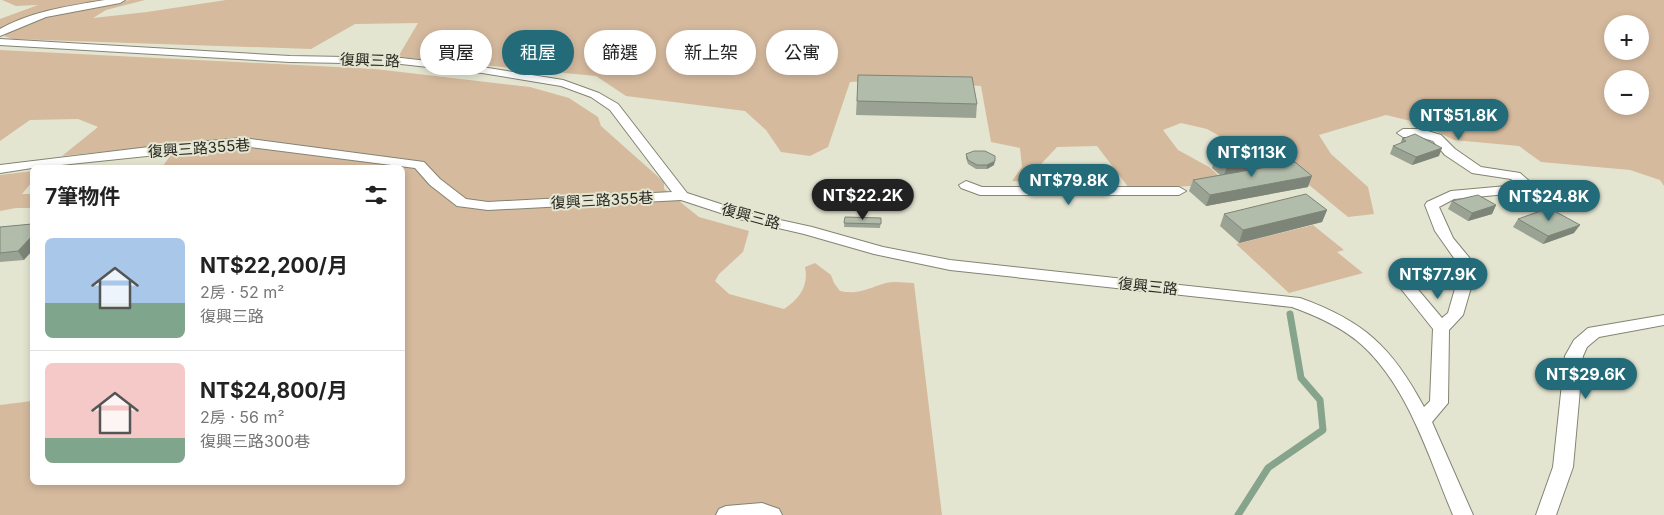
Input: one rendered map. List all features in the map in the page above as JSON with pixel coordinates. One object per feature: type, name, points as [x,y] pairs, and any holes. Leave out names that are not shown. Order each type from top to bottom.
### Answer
[{"type":"street","points":[[0,32],[34,18],[120,0]]},
{"type":"street","name":"復興三路","points":[[0,42],[290,59],[401,61],[482,70],[563,83],[595,95],[614,107],[682,196],[744,216],[807,230],[908,258],[970,267],[1294,302],[1326,313],[1375,347],[1392,368],[1422,421],[1463,515]]},
{"type":"street","points":[[1403,133],[1421,133],[1437,138],[1450,152],[1477,170],[1515,176],[1530,188],[1451,195],[1432,205],[1437,224],[1447,241],[1469,267],[1455,315],[1440,328]]},
{"type":"street","name":"復興三路355巷","points":[[33,165],[174,148],[243,142],[419,165],[435,182],[462,203],[488,206],[682,196]]},
{"type":"street","name":"復興三路355巷","points":[[0,169],[30,165]]},
{"type":"street","points":[[966,185],[980,191],[1179,191]]},
{"type":"street","points":[[1422,421],[1439,403],[1440,328],[1406,284],[1425,271]]},
{"type":"street","points":[[1546,515],[1563,467],[1574,356],[1580,344],[1594,332],[1664,320]]},
{"type":"street","points":[[726,515],[762,512],[772,515]]},
{"type":"shaded area","points":[[2,0],[108,0],[34,16],[0,29],[0,19],[38,5],[16,6]]},
{"type":"shaded area","points":[[130,0],[145,0],[106,10],[93,18],[226,0],[1664,0],[1664,186],[1660,180],[1630,170],[1541,162],[1519,146],[1454,140],[1419,123],[1386,115],[1319,135],[1331,154],[1368,187],[1374,214],[1348,217],[1275,157],[1261,159],[1207,129],[1181,123],[1163,130],[1178,150],[1209,167],[1227,183],[1129,188],[1097,146],[1057,147],[1042,163],[1031,182],[1012,181],[1022,167],[1020,148],[991,142],[981,86],[965,85],[955,76],[850,82],[828,147],[810,156],[781,152],[766,130],[745,111],[626,96],[596,76],[586,75],[656,75],[656,30],[584,30],[584,75],[574,74],[574,30],[502,30],[502,67],[492,66],[492,30],[420,30],[420,59],[398,57],[418,23],[355,24],[311,49],[13,39],[4,36],[15,28],[46,16]]},
{"type":"shaded area","points":[[0,50],[375,69],[530,87],[569,98],[598,117],[601,126],[664,182],[664,189],[699,217],[749,231],[743,252],[719,274],[715,281],[729,294],[784,309],[802,291],[806,280],[805,267],[815,263],[831,275],[840,291],[859,292],[889,282],[914,283],[942,515],[0,515],[0,405],[30,401],[30,485],[405,485],[405,165],[163,165],[179,144],[62,156],[98,127],[78,119],[30,120],[0,141]]},
{"type":"shaded area","points":[[30,171],[30,184],[22,194],[30,194],[30,208],[0,211],[0,175]]},
{"type":"shaded area","points":[[1313,225],[1344,250],[1337,252],[1363,273],[1289,293],[1236,244]]},
{"type":"building","points":[[858,75],[972,77],[977,104],[857,101]]},
{"type":"building","points":[[1415,134],[1442,148],[1416,157],[1393,146],[1406,141],[1402,139]]},
{"type":"building","points":[[974,151],[985,151],[995,156],[995,161],[987,165],[977,165],[968,160],[966,154]]},
{"type":"building","points":[[1244,151],[1257,162],[1227,166],[1215,156]]},
{"type":"building","points":[[1295,162],[1312,176],[1210,195],[1193,180]]},
{"type":"building","points":[[1306,194],[1327,210],[1243,230],[1224,214]]},
{"type":"building","points":[[1478,195],[1496,205],[1472,213],[1452,201]]},
{"type":"building","points":[[1549,208],[1580,225],[1548,236],[1518,219]]},
{"type":"building","points":[[845,217],[881,218],[881,224],[844,223]]},
{"type":"building","points":[[30,224],[30,238],[18,251],[0,253],[0,227]]},
{"type":"waterway","points":[[1238,515],[1268,468],[1323,430],[1320,400],[1301,378],[1290,314]]}]
